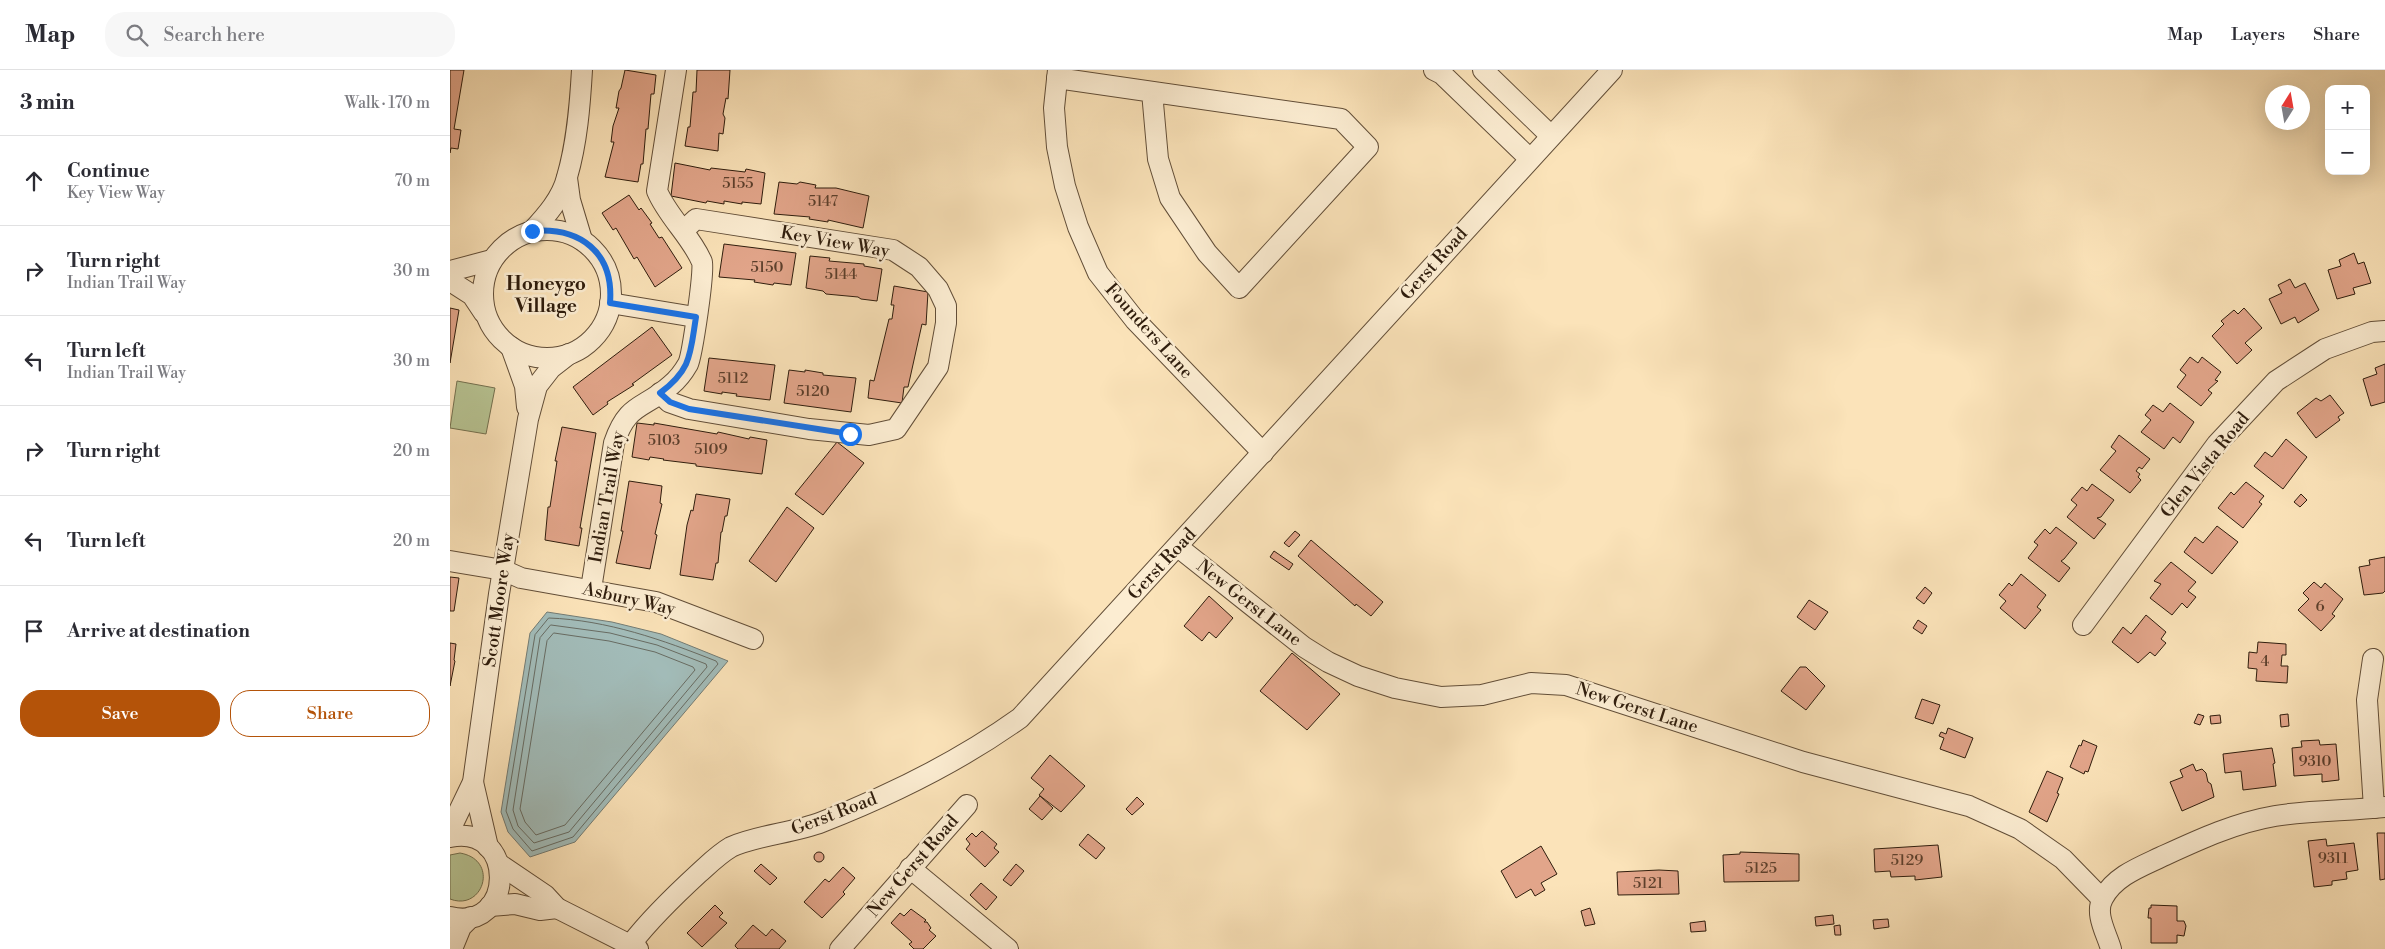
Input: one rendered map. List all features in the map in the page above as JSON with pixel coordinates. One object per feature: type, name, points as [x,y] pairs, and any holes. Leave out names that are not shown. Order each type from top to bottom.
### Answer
[{"type":"street","points":[[532,231],[555,204],[567,178],[581,99],[582,70]]},
{"type":"street","name":"Indian Trail Way","points":[[591,590],[608,479],[620,424],[632,410],[672,384],[688,363],[701,289],[703,264],[684,230],[663,205],[657,191],[676,70]]},
{"type":"street","points":[[1434,70],[1442,74],[1530,158]]},
{"type":"street","points":[[1483,70],[1551,136]]},
{"type":"street","name":"Gerst Road","points":[[635,947],[651,918],[716,857],[732,847],[822,822],[922,777],[988,741],[1020,718],[1612,70]]},
{"type":"street","points":[[1058,74],[1152,92],[1341,119],[1368,147],[1239,288],[1207,253],[1170,198],[1158,160],[1152,92]]},
{"type":"street","name":"Founders Lane","points":[[1058,74],[1054,108],[1057,147],[1065,186],[1078,227],[1098,273],[1135,320],[1263,452]]},
{"type":"street","points":[[567,178],[570,200],[582,240]]},
{"type":"street","name":"Key View Way","points":[[660,393],[670,402],[689,409],[809,429],[869,435],[896,429],[938,367],[946,323],[946,306],[938,289],[919,267],[893,250],[696,219],[684,230]]},
{"type":"street","points":[[450,280],[472,295],[486,315],[493,330],[511,347],[539,358],[554,358],[569,354],[593,339],[607,316],[611,291],[606,268],[600,257],[582,240],[567,233],[549,230],[532,231],[511,240],[492,260],[484,277],[482,296],[486,315]]},
{"type":"street","points":[[450,271],[492,260]]},
{"type":"street","points":[[610,303],[696,317]]},
{"type":"street","name":"Glen Vista Road","points":[[2083,625],[2217,444],[2276,381],[2325,348],[2372,332],[2385,331]]},
{"type":"street","name":"Scott Moore Way","points":[[511,347],[525,386],[528,419]]},
{"type":"street","name":"Scott Moore Way","points":[[450,830],[473,782],[503,570],[528,419],[537,386],[551,368],[569,354]]},
{"type":"street","name":"New Gerst Lane","points":[[1178,547],[1304,647],[1328,662],[1358,676],[1395,688],[1440,697],[1482,695],[1531,683],[1566,685],[1803,762],[1975,808],[2020,829],[2063,859],[2102,899]]},
{"type":"street","name":"Asbury Way","points":[[450,561],[503,570],[521,578],[656,602],[753,639]]},
{"type":"street","points":[[2111,949],[2101,921],[2102,899],[2112,886],[2128,872],[2229,827],[2277,815],[2380,808],[2367,700],[2373,659]]},
{"type":"street","name":"Scott Moore Way","points":[[473,782],[488,847]]},
{"type":"street","name":"New Gerst Road","points":[[840,949],[967,804]]},
{"type":"street","points":[[450,837],[468,836],[488,847],[499,864],[545,895],[557,908],[635,947]]},
{"type":"street","points":[[490,906],[500,886],[499,864]]},
{"type":"street","points":[[910,868],[1008,949]]},
{"type":"street","points":[[452,949],[462,928],[471,917],[490,906],[515,904],[540,910],[557,908]]},
{"type":"street","points":[[450,917],[471,917]]},
{"type":"green space","points":[[457,381],[495,388],[486,434],[450,428]]},
{"type":"green space","points":[[460,853],[472,858],[480,865],[483,874],[482,884],[478,892],[471,898],[462,901],[450,899],[450,855]]},
{"type":"water","points":[[547,612],[612,622],[661,634],[728,661],[575,842],[530,857],[508,832],[501,812],[530,633]]},
{"type":"building","points":[[450,70],[464,70],[454,129],[461,130],[458,149],[451,148],[450,153]]},
{"type":"building","points":[[625,70],[656,75],[654,94],[651,94],[643,164],[641,164],[638,182],[605,177],[614,142],[611,142],[613,126],[619,108],[616,108]]},
{"type":"building","points":[[697,70],[730,70],[728,99],[726,98],[723,114],[725,118],[723,134],[719,133],[718,151],[685,146],[688,127],[690,127],[693,92],[696,92]]},
{"type":"building","points":[[675,163],[710,170],[711,168],[745,172],[746,169],[765,173],[761,204],[742,202],[742,204],[724,201],[724,204],[707,201],[706,203],[671,196]]},
{"type":"building","points":[[779,182],[797,184],[800,182],[816,185],[815,188],[836,188],[869,196],[863,228],[828,220],[828,222],[809,219],[810,217],[774,214]]},
{"type":"building","points":[[629,195],[639,210],[641,208],[652,223],[650,224],[659,238],[662,237],[682,268],[655,287],[637,257],[634,259],[616,228],[613,230],[602,213]]},
{"type":"building","points":[[724,244],[796,253],[791,285],[774,283],[773,285],[754,282],[755,280],[719,277]]},
{"type":"building","points":[[2354,253],[2358,264],[2364,262],[2371,283],[2353,288],[2355,294],[2337,299],[2328,270],[2341,266],[2339,260]]},
{"type":"building","points":[[810,256],[830,258],[829,261],[864,264],[864,266],[882,269],[877,301],[826,294],[823,291],[806,288]]},
{"type":"building","points":[[2290,279],[2295,288],[2305,283],[2319,310],[2298,323],[2295,317],[2281,324],[2269,299],[2282,293],[2278,285]]},
{"type":"building","points":[[894,286],[928,292],[926,325],[922,324],[908,387],[904,387],[902,403],[868,398],[870,380],[874,381],[889,319],[892,319],[894,305],[891,305]]},
{"type":"building","points":[[450,308],[459,310],[450,363]]},
{"type":"building","points":[[2244,308],[2262,328],[2245,343],[2252,350],[2237,364],[2212,336],[2224,324],[2221,321],[2234,310],[2238,314]]},
{"type":"building","points":[[652,327],[672,355],[632,384],[634,385],[607,402],[608,404],[593,415],[573,387]]},
{"type":"building","points":[[2190,357],[2198,363],[2202,357],[2221,372],[2215,380],[2218,381],[2208,390],[2212,393],[2201,406],[2177,387],[2186,375],[2180,370]]},
{"type":"building","points":[[709,358],[775,365],[770,400],[704,391]]},
{"type":"building","points":[[2385,364],[2385,402],[2371,406],[2363,379],[2377,374],[2375,368]]},
{"type":"building","points":[[789,370],[805,372],[805,370],[823,373],[823,375],[856,378],[851,412],[784,403]]},
{"type":"building","points":[[2330,395],[2344,413],[2338,417],[2340,420],[2316,438],[2297,413],[2316,398],[2321,401]]},
{"type":"building","points":[[2170,403],[2194,422],[2180,443],[2173,437],[2164,449],[2141,432],[2151,420],[2145,415],[2153,405],[2163,412]]},
{"type":"building","points":[[637,423],[654,425],[654,423],[717,434],[718,432],[749,439],[750,437],[767,440],[762,474],[696,466],[696,464],[650,457],[649,460],[632,457]]},
{"type":"building","points":[[562,427],[596,433],[580,528],[582,528],[579,546],[545,540],[548,507],[550,507],[557,461],[555,461]]},
{"type":"building","points":[[2119,435],[2150,459],[2142,469],[2139,467],[2136,471],[2140,474],[2138,477],[2141,480],[2130,493],[2100,470],[2116,451],[2111,447]]},
{"type":"building","points":[[2286,439],[2307,457],[2283,489],[2254,466],[2265,452],[2272,457]]},
{"type":"building","points":[[837,442],[864,463],[823,515],[795,494]]},
{"type":"building","points":[[629,481],[662,486],[660,503],[662,504],[650,569],[616,563],[623,531],[621,531]]},
{"type":"building","points":[[2246,482],[2264,496],[2259,502],[2262,504],[2243,528],[2218,508],[2231,492],[2234,495]]},
{"type":"building","points":[[2092,484],[2114,500],[2101,517],[2097,518],[2106,524],[2094,539],[2067,517],[2077,505],[2071,500],[2082,487],[2087,491]]},
{"type":"building","points":[[696,494],[730,499],[727,516],[725,516],[721,532],[718,563],[716,563],[713,580],[680,575],[687,525],[691,510],[693,511]]},
{"type":"building","points":[[2301,494],[2307,500],[2300,507],[2294,502]]},
{"type":"building","points":[[787,507],[814,528],[776,582],[749,561]]},
{"type":"building","points":[[2217,526],[2238,542],[2212,574],[2184,552],[2195,537],[2203,543]]},
{"type":"building","points":[[2056,527],[2077,543],[2061,561],[2070,568],[2059,582],[2028,558],[2038,545],[2034,542],[2045,529],[2050,534]]},
{"type":"building","points":[[1295,531],[1300,535],[1289,547],[1284,543]]},
{"type":"building","points":[[1311,540],[1383,602],[1371,616],[1356,604],[1355,606],[1298,556]]},
{"type":"building","points":[[1274,551],[1293,564],[1289,570],[1270,557]]},
{"type":"building","points":[[2385,557],[2385,591],[2383,593],[2364,595],[2359,567],[2370,565],[2369,560]]},
{"type":"building","points":[[2171,562],[2196,582],[2188,591],[2196,597],[2187,608],[2182,603],[2172,615],[2150,598],[2161,584],[2154,581]]},
{"type":"building","points":[[2021,574],[2046,595],[2037,607],[2041,610],[2025,629],[2000,608],[2006,601],[1999,595],[2009,583],[2012,586]]},
{"type":"building","points":[[450,577],[459,578],[454,611],[450,611]]},
{"type":"building","points":[[2314,582],[2321,588],[2325,583],[2343,599],[2332,614],[2335,616],[2321,631],[2298,610],[2309,599],[2303,593]]},
{"type":"building","points":[[1925,587],[1932,593],[1924,604],[1916,598]]},
{"type":"building","points":[[1209,596],[1233,618],[1216,638],[1209,632],[1202,641],[1184,626]]},
{"type":"building","points":[[1809,600],[1828,612],[1815,630],[1797,617]]},
{"type":"building","points":[[2146,615],[2166,632],[2161,639],[2166,643],[2155,656],[2150,652],[2138,663],[2112,642],[2123,627],[2131,634]]},
{"type":"building","points":[[1918,620],[1927,626],[1922,634],[1913,628]]},
{"type":"building","points":[[2258,642],[2286,644],[2286,655],[2282,655],[2281,666],[2288,666],[2287,683],[2256,681],[2257,669],[2248,668],[2249,652],[2257,653]]},
{"type":"building","points":[[450,643],[456,644],[450,686]]},
{"type":"building","points":[[1292,653],[1340,694],[1307,730],[1260,691]]},
{"type":"building","points":[[1800,667],[1806,667],[1825,686],[1806,710],[1781,691]]},
{"type":"building","points":[[1922,699],[1940,705],[1933,724],[1915,718]]},
{"type":"building","points":[[2198,714],[2204,716],[2200,725],[2194,723]]},
{"type":"building","points":[[2288,714],[2289,726],[2281,727],[2280,715]]},
{"type":"building","points":[[2220,715],[2221,723],[2211,724],[2210,716]]},
{"type":"building","points":[[1948,728],[1973,738],[1965,758],[1940,749],[1944,738],[1939,736],[1941,732],[1946,734]]},
{"type":"building","points":[[2083,740],[2097,746],[2088,772],[2085,771],[2084,774],[2070,767]]},
{"type":"building","points":[[2319,740],[2320,745],[2336,744],[2339,780],[2322,782],[2322,774],[2294,776],[2292,748],[2302,747],[2301,741]]},
{"type":"building","points":[[2272,748],[2276,786],[2243,790],[2241,771],[2225,773],[2223,754]]},
{"type":"building","points":[[1050,755],[1085,786],[1061,812],[1039,795],[1044,789],[1031,778]]},
{"type":"building","points":[[2193,764],[2196,771],[2202,769],[2206,773],[2214,797],[2182,811],[2170,782],[2183,777],[2180,770]]},
{"type":"building","points":[[2047,771],[2063,778],[2057,793],[2059,794],[2047,822],[2029,812]]},
{"type":"building","points":[[1040,796],[1053,808],[1042,820],[1029,809]]},
{"type":"building","points":[[1137,797],[1144,804],[1132,815],[1126,809]]},
{"type":"building","points":[[982,831],[997,844],[994,848],[999,852],[985,867],[966,849],[970,844],[966,839],[972,833],[976,837]]},
{"type":"building","points":[[2377,833],[2385,833],[2385,879],[2380,880]]},
{"type":"building","points":[[1088,834],[1105,848],[1096,859],[1079,845]]},
{"type":"building","points":[[2326,839],[2327,846],[2354,843],[2358,870],[2346,872],[2347,879],[2332,881],[2332,885],[2314,887],[2308,841]]},
{"type":"building","points":[[1938,845],[1942,877],[1915,880],[1915,876],[1891,877],[1890,871],[1875,872],[1874,849]]},
{"type":"building","points":[[1541,846],[1557,874],[1541,883],[1545,890],[1535,896],[1531,889],[1516,898],[1501,871]]},
{"type":"building","points":[[817,852],[821,852],[824,857],[823,861],[817,862],[814,859],[814,855]]},
{"type":"building","points":[[1740,852],[1799,854],[1799,881],[1724,882],[1723,855],[1740,854]]},
{"type":"building","points":[[761,864],[777,878],[770,885],[754,871]]},
{"type":"building","points":[[1016,864],[1024,871],[1011,886],[1003,880]]},
{"type":"building","points":[[843,867],[855,878],[843,892],[845,894],[822,918],[804,902],[825,879],[829,882]]},
{"type":"building","points":[[1678,871],[1679,894],[1618,895],[1617,872]]},
{"type":"building","points":[[981,883],[997,897],[986,910],[970,895]]},
{"type":"building","points":[[715,905],[723,913],[719,917],[727,923],[702,947],[687,933]]},
{"type":"building","points":[[2151,905],[2177,906],[2177,921],[2184,921],[2186,926],[2184,936],[2177,935],[2177,943],[2151,943],[2151,918],[2148,918]]},
{"type":"building","points":[[1590,908],[1595,924],[1585,926],[1581,911]]},
{"type":"building","points":[[911,909],[926,920],[924,922],[927,922],[931,928],[929,930],[936,936],[923,949],[914,949],[909,944],[912,942],[891,923],[900,913],[904,916]]},
{"type":"building","points":[[1833,915],[1834,924],[1816,926],[1815,917]]},
{"type":"building","points":[[1888,919],[1889,927],[1874,929],[1873,920]]},
{"type":"building","points":[[1705,921],[1706,931],[1691,932],[1690,923]]},
{"type":"building","points":[[753,925],[766,936],[772,929],[786,941],[779,949],[738,949],[735,946],[736,944]]},
{"type":"building","points":[[1840,925],[1841,935],[1835,935],[1834,926]]},
{"type":"district","name":"Honeygo Village","points":[[546,295]]},
{"type":"route","points":[[532,231],[549,230],[567,233],[582,240],[592,248],[600,257],[610,279],[610,303],[696,317],[688,363],[672,384],[660,393],[670,402],[689,409],[850,434]]}]
